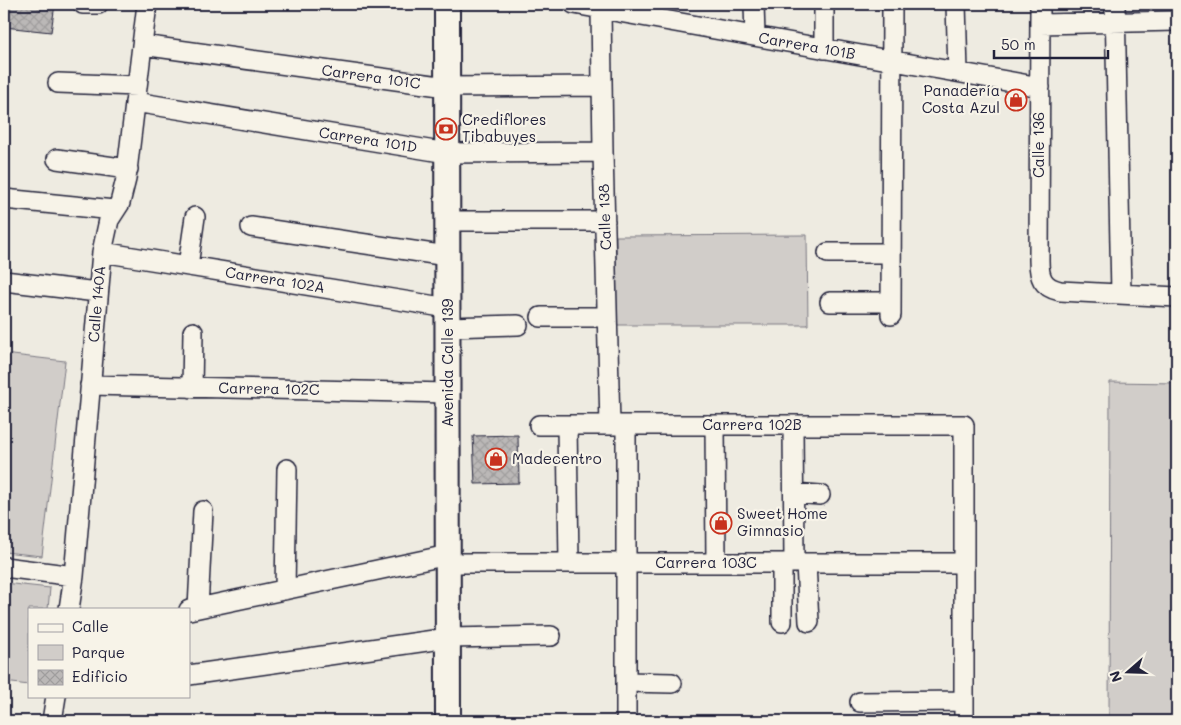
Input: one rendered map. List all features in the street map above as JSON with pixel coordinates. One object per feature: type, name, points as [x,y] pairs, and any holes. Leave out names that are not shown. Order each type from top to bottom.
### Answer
[{"type":"main road","name":"Avenida Calle 139","points":[[447,4],[448,721]]},
{"type":"street","points":[[83,4],[98,4]]},
{"type":"street","name":"Calle 140A","points":[[69,608],[74,576],[97,292],[102,252],[106,230],[124,191],[128,169],[147,4]]},
{"type":"street","name":"Carrera 101B","points":[[574,4],[601,9],[632,9],[755,36],[1040,87]]},
{"type":"street","points":[[754,4],[755,36]]},
{"type":"street","points":[[824,4],[824,49]]},
{"type":"street","points":[[830,302],[891,308],[892,4]]},
{"type":"street","points":[[956,4],[958,72]]},
{"type":"street","name":"Calle 136","points":[[1040,4],[1039,270],[1041,278],[1046,285],[1060,291],[1121,294]]},
{"type":"street","name":"Calle 138","points":[[601,9],[607,317],[618,425],[626,563],[626,721]]},
{"type":"street","points":[[1115,13],[1121,294],[1177,297]]},
{"type":"street","points":[[1040,24],[1115,13],[1177,21]]},
{"type":"street","name":"Carrera 101C","points":[[142,45],[447,87],[602,86]]},
{"type":"street","name":"Carrera 101D","points":[[58,83],[136,94],[447,153],[603,152]]},
{"type":"street","points":[[57,159],[128,169]]},
{"type":"street","points":[[4,199],[114,210]]},
{"type":"street","points":[[188,266],[195,218]]},
{"type":"street","points":[[448,221],[605,221]]},
{"type":"street","points":[[251,227],[447,256]]},
{"type":"street","name":"Carrera 102A","points":[[102,252],[188,266],[448,318],[518,325]]},
{"type":"street","points":[[828,253],[891,253]]},
{"type":"street","points":[[4,281],[97,292]]},
{"type":"street","points":[[540,317],[607,317]]},
{"type":"street","points":[[192,388],[193,332]]},
{"type":"street","name":"Carrera 102C","points":[[90,385],[448,394]]},
{"type":"street","name":"Carrera 102B","points":[[539,425],[964,425],[964,563]]},
{"type":"street","points":[[567,425],[569,563]]},
{"type":"street","points":[[715,425],[716,563]]},
{"type":"street","points":[[782,622],[794,563],[793,425]]},
{"type":"street","points":[[285,590],[287,469]]},
{"type":"street","points":[[794,493],[820,495]]},
{"type":"street","points":[[193,609],[202,511]]},
{"type":"street","name":"Carrera 103C","points":[[193,609],[448,559],[569,563],[964,563]]},
{"type":"street","points":[[794,563],[809,622]]},
{"type":"street","points":[[964,563],[964,721]]},
{"type":"street","points":[[4,567],[74,576]]},
{"type":"street","points":[[190,675],[448,638],[551,636]]},
{"type":"street","points":[[626,682],[672,683]]},
{"type":"street","points":[[52,721],[56,698]]},
{"type":"street","points":[[860,702],[964,701]]},
{"type":"green space","points":[[807,235],[808,325],[617,325],[616,236]]},
{"type":"green space","points":[[4,354],[65,361],[42,556],[4,552]]},
{"type":"green space","points":[[1110,382],[1177,383],[1177,721],[1109,721]]},
{"type":"green space","points":[[4,583],[50,588],[48,608],[28,608],[28,685],[4,682]]},
{"type":"building","points":[[4,4],[55,4],[51,32],[4,27]]},
{"type":"building","name":"Madecentro","points":[[518,435],[519,483],[475,484],[473,436]]},
{"type":"place","name":"Panadería Costa Azul","points":[[1016,100]]},
{"type":"place","name":"Crediflores Tibabuyes","points":[[446,129]]},
{"type":"place","name":"Madecentro","points":[[496,459]]},
{"type":"place","name":"Sweet Home Gimnasio","points":[[721,523]]}]
